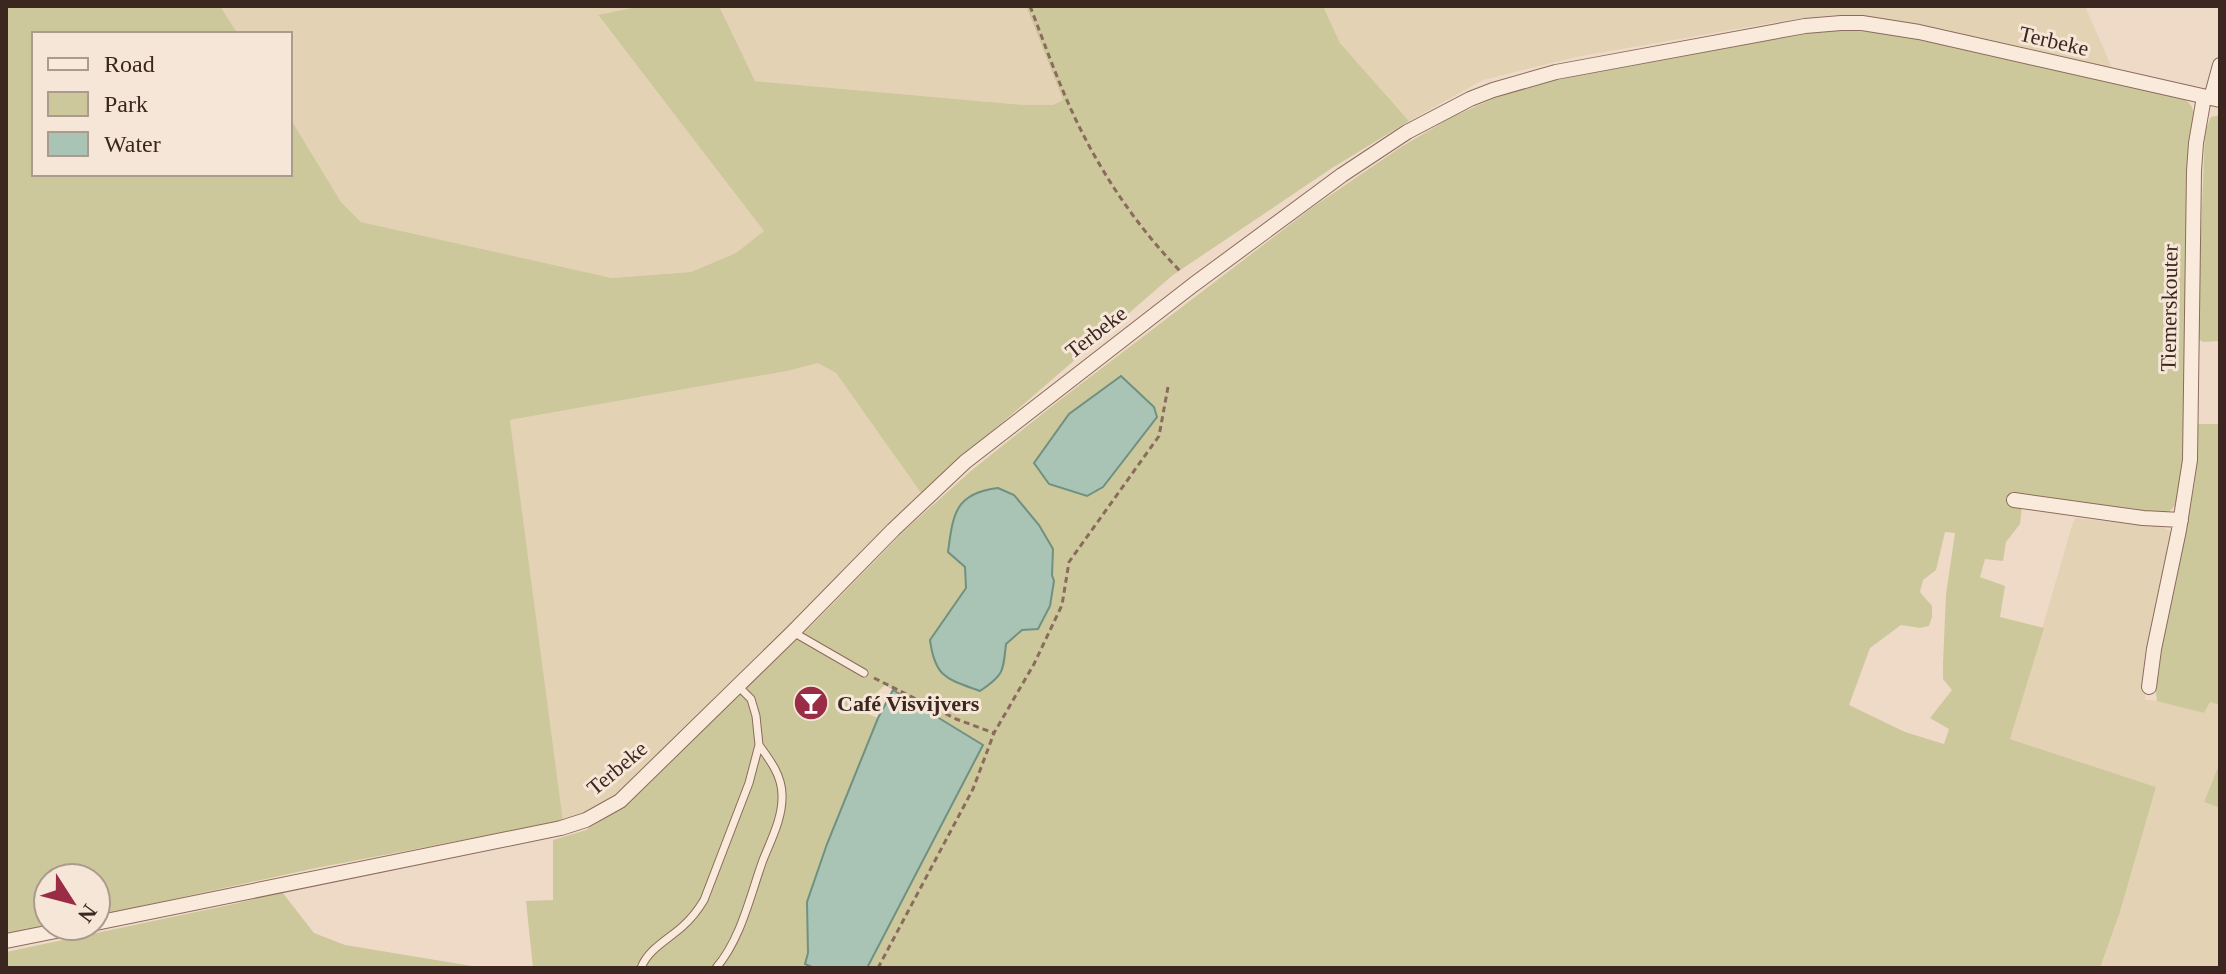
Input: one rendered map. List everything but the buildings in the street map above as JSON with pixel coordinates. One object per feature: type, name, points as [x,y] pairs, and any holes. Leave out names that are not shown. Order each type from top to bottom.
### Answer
[{"type":"street","name":"Terbeke","points":[[112,920],[577,824],[620,801],[965,462],[1193,285],[1342,175],[1407,132],[1493,90],[1556,72],[1767,32],[1862,23],[1898,28],[2212,98]]},
{"type":"street","name":"Tiemerskouter","points":[[2149,687],[2190,460],[2196,143],[2220,65]]},
{"type":"street","points":[[2014,500],[2143,518],[2181,520]]},
{"type":"street","points":[[6,941],[32,936]]},
{"type":"lane","points":[[793,632],[864,673]]},
{"type":"lane","points":[[641,968],[648,956],[696,913],[704,900],[749,783],[759,745],[756,716],[751,699],[738,686]]},
{"type":"lane","points":[[716,968],[729,950],[742,919],[783,799],[776,771],[759,745]]},
{"type":"path","points":[[1030,6],[1067,100],[1092,150],[1131,215],[1193,285]]},
{"type":"path","points":[[878,968],[973,789],[994,733],[1034,664],[1062,605],[1069,562],[1159,436],[1168,387]]},
{"type":"path","points":[[864,673],[956,719],[994,733]]},
{"type":"shaded area","points":[[220,6],[642,6],[598,16],[765,231],[736,253],[691,272],[612,278],[361,222],[341,202],[292,121],[292,32],[237,32]]},
{"type":"shaded area","points":[[719,6],[1026,6],[1063,100],[1053,105],[1023,105],[754,81]]},
{"type":"shaded area","points":[[1323,6],[2085,6],[2112,68],[1927,26],[1835,15],[1789,20],[1576,57],[1483,80],[1409,121],[1340,43]]},
{"type":"shaded area","points":[[818,362],[836,373],[921,493],[900,518],[620,793],[586,815],[563,821],[510,420],[787,371]]},
{"type":"shaded area","points":[[2076,518],[2162,527],[2170,531],[2171,548],[2151,624],[2145,665],[2145,700],[2164,701],[2204,713],[2210,701],[2220,705],[2220,762],[2204,802],[2220,808],[2220,968],[2100,968],[2120,912],[2156,787],[2010,739]]},
{"type":"green space","points":[[6,6],[220,6],[237,32],[32,32],[32,176],[292,176],[292,121],[341,202],[361,222],[612,278],[691,272],[736,253],[764,231],[598,15],[642,6],[719,6],[755,81],[1023,105],[1053,105],[1063,100],[1026,6],[1323,6],[1340,43],[1409,121],[1332,168],[1173,275],[921,493],[836,373],[818,363],[510,420],[563,821],[316,868],[112,913],[112,862],[32,862],[32,929],[6,934]]},
{"type":"green space","points":[[1819,31],[1888,33],[1919,38],[2180,97],[2188,102],[2194,114],[2181,490],[2178,500],[2171,510],[2158,516],[2023,497],[2020,524],[2006,542],[2003,561],[1985,559],[1980,577],[2005,586],[2000,617],[2044,628],[2010,739],[2156,787],[2120,912],[2100,968],[867,968],[983,746],[885,685],[858,710],[878,718],[807,902],[808,953],[805,964],[814,968],[533,968],[526,901],[553,900],[553,840],[586,830],[615,812],[810,627],[905,530],[972,470],[1313,207],[1401,147],[1452,117],[1506,93],[1580,74]],"holes":[[[1945,532],[1955,533],[1946,594],[1943,663],[1943,679],[1952,690],[1930,718],[1949,729],[1944,744],[1905,732],[1849,705],[1870,648],[1901,625],[1929,626],[1932,606],[1920,592],[1923,580],[1936,570]]]},
{"type":"green space","points":[[2220,115],[2220,341],[2203,342],[2197,338],[2205,131],[2211,117]]},
{"type":"green space","points":[[2197,424],[2220,424],[2220,705],[2210,702],[2204,713],[2157,701],[2154,678],[2195,482]]},
{"type":"green space","points":[[2220,762],[2220,808],[2204,802]]},
{"type":"green space","points":[[282,892],[314,933],[345,945],[484,968],[6,968],[6,952],[54,942],[112,942],[112,930]]},
{"type":"water","points":[[1121,376],[1154,407],[1157,417],[1103,487],[1087,496],[1049,484],[1034,463],[1069,414]]},
{"type":"water","points":[[998,488],[1014,495],[1039,525],[1053,549],[1054,581],[1050,606],[1038,629],[1022,630],[1006,644],[1001,672],[980,691],[951,680],[939,670],[930,640],[966,588],[965,567],[948,552],[955,516],[965,500]]},
{"type":"water","points":[[893,690],[983,745],[867,968],[814,968],[805,964],[808,953],[807,902],[878,718]]},
{"type":"place","name":"Café Visvijvers","points":[[811,703]]}]
